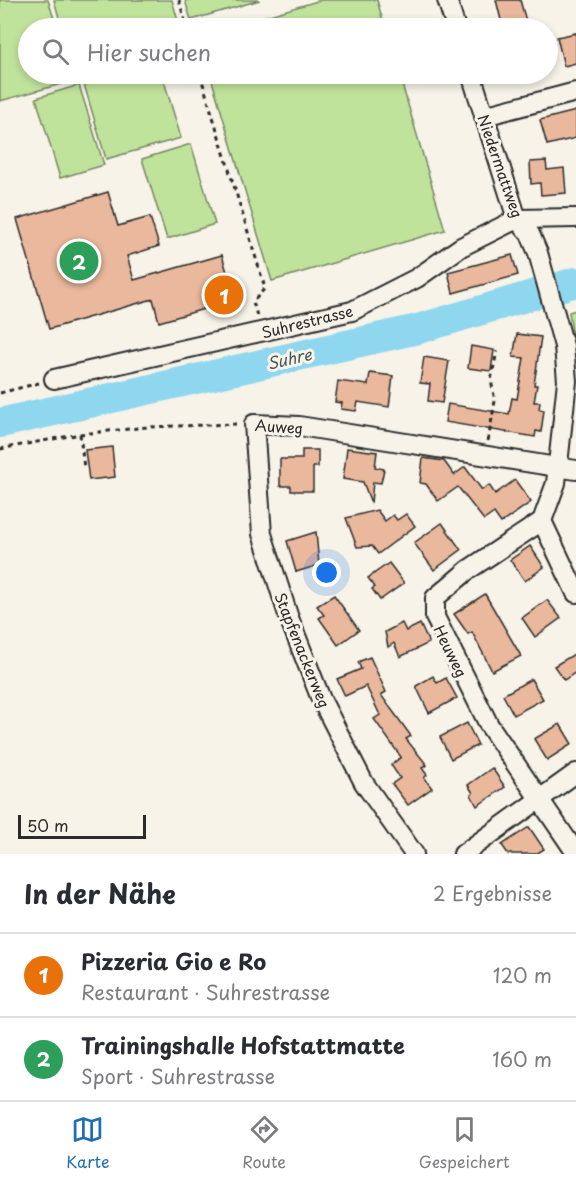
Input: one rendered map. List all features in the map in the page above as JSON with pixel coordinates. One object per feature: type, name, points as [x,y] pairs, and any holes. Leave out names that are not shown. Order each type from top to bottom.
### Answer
[{"type":"street","points":[[447,0],[453,18]]},
{"type":"street","name":"Niedermattweg","points":[[474,84],[517,219],[530,234],[564,346],[567,381],[558,466]]},
{"type":"street","points":[[484,116],[576,92]]},
{"type":"street","name":"Suhrestrasse","points":[[54,379],[352,311],[417,278],[461,247],[517,219],[576,218]]},
{"type":"street","name":"Auweg","points":[[254,424],[299,426],[576,470]]},
{"type":"street","name":"Stapfenackerweg","points":[[254,424],[262,534],[289,618],[321,699],[364,783],[414,854]]},
{"type":"street","points":[[558,466],[556,483],[542,520],[576,593]]},
{"type":"street","name":"Heuweg","points":[[542,520],[468,570],[435,598],[434,610],[438,628],[489,724],[576,854]]},
{"type":"street","points":[[463,854],[576,773]]},
{"type":"path","points":[[179,0],[184,18]]},
{"type":"path","points":[[204,84],[265,288],[253,302],[261,333]]},
{"type":"path","points":[[486,455],[495,401],[491,380],[497,351]]},
{"type":"path","points":[[0,393],[54,379]]},
{"type":"path","name":"Auweg","points":[[0,449],[80,434],[148,427],[254,424]]},
{"type":"path","points":[[80,434],[84,468]]},
{"type":"green space","points":[[0,0],[48,0],[54,18],[18,18],[18,84],[61,84],[0,101]]},
{"type":"green space","points":[[54,0],[172,0],[177,18],[59,18]]},
{"type":"green space","points":[[185,0],[260,0],[198,18],[190,18]]},
{"type":"green space","points":[[321,0],[377,0],[382,18],[259,18]]},
{"type":"green space","points":[[84,84],[165,84],[181,138],[106,159]]},
{"type":"green space","points":[[213,84],[402,84],[445,230],[272,281]]},
{"type":"green space","points":[[79,85],[104,165],[60,178],[36,98]]},
{"type":"green space","points":[[191,144],[215,224],[167,239],[142,159]]},
{"type":"green space","points":[[576,310],[576,356],[569,312]]},
{"type":"building","points":[[496,0],[520,0],[525,18],[500,18]]},
{"type":"building","points":[[576,33],[576,63],[564,66],[558,37]]},
{"type":"building","points":[[576,111],[576,138],[547,145],[540,120]]},
{"type":"building","points":[[546,161],[547,170],[564,168],[566,193],[541,195],[540,183],[531,184],[530,162]]},
{"type":"building","points":[[108,192],[118,226],[150,217],[159,246],[127,256],[134,280],[222,255],[235,300],[159,322],[153,299],[49,329],[17,219]]},
{"type":"building","points":[[512,255],[518,275],[453,293],[448,272]]},
{"type":"building","points":[[517,334],[541,337],[534,385],[537,385],[534,402],[540,402],[539,409],[544,410],[541,432],[536,431],[535,437],[445,422],[448,404],[509,414],[512,398],[517,399],[524,358],[513,357]]},
{"type":"building","points":[[471,346],[494,350],[491,371],[468,368]]},
{"type":"building","points":[[424,357],[449,361],[442,403],[428,401],[430,384],[420,383]]},
{"type":"building","points":[[370,373],[393,376],[389,407],[358,402],[356,411],[341,409],[342,403],[335,402],[338,381],[368,385]]},
{"type":"building","points":[[112,447],[115,477],[89,480],[85,450]]},
{"type":"building","points":[[347,448],[377,452],[375,467],[384,469],[381,483],[373,482],[371,503],[363,482],[343,479]]},
{"type":"building","points":[[302,450],[318,450],[318,467],[313,467],[313,491],[291,491],[291,486],[280,486],[280,459],[302,459]]},
{"type":"building","points":[[423,458],[444,461],[454,475],[465,467],[482,490],[489,485],[495,494],[515,480],[531,502],[501,523],[494,513],[484,520],[458,487],[438,501],[426,484],[420,483]]},
{"type":"building","points":[[377,510],[385,521],[393,515],[397,520],[406,514],[415,526],[378,554],[372,546],[357,547],[346,518]]},
{"type":"building","points":[[442,523],[461,550],[434,570],[414,543]]},
{"type":"building","points":[[316,532],[319,565],[296,572],[287,541]]},
{"type":"building","points":[[530,546],[544,567],[525,581],[510,560]]},
{"type":"building","points":[[389,563],[404,583],[380,600],[372,589],[375,587],[368,578]]},
{"type":"building","points":[[485,594],[521,656],[492,671],[472,632],[468,634],[454,614]]},
{"type":"building","points":[[334,595],[359,630],[338,645],[319,618],[324,615],[317,606]]},
{"type":"building","points":[[547,600],[561,618],[535,637],[522,618]]},
{"type":"building","points":[[402,623],[406,631],[420,624],[429,643],[400,657],[394,643],[388,647],[385,632]]},
{"type":"building","points":[[576,653],[576,672],[564,680],[554,666]]},
{"type":"building","points":[[370,657],[386,692],[381,695],[411,736],[406,739],[427,765],[422,768],[427,775],[424,778],[432,788],[408,805],[392,784],[400,778],[391,765],[401,757],[374,719],[380,715],[366,686],[345,696],[337,679],[361,669],[358,662]]},
{"type":"building","points":[[433,676],[437,683],[446,678],[457,698],[429,713],[416,686]]},
{"type":"building","points":[[531,679],[543,699],[514,715],[503,695]]},
{"type":"building","points":[[467,723],[478,745],[451,759],[440,737]]},
{"type":"building","points":[[560,724],[572,744],[547,760],[534,739]]},
{"type":"building","points":[[492,768],[505,787],[477,806],[468,785]]},
{"type":"building","points":[[529,827],[544,849],[536,854],[508,854],[502,845]]},
{"type":"waterway","name":"Suhre","points":[[0,423],[418,329],[576,282]]},
{"type":"place","name":"Trainingshalle Hofstattmatte","points":[[79,261]]},
{"type":"place","name":"Pizzeria Gio e Ro","points":[[224,295]]}]
